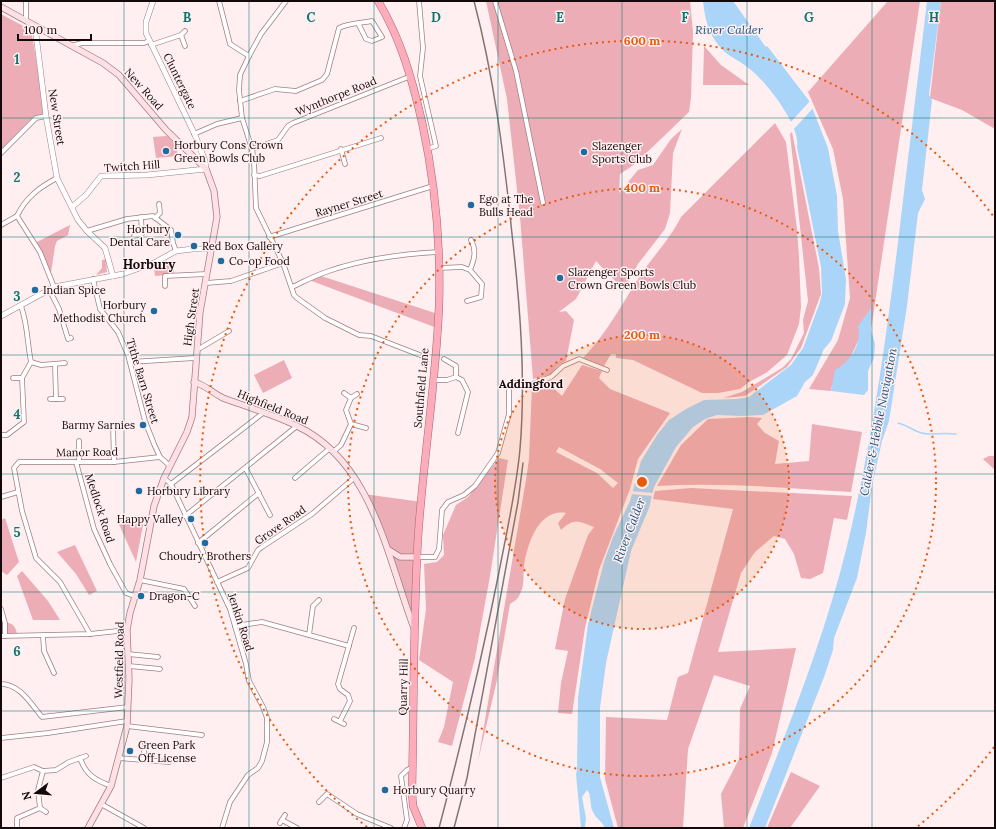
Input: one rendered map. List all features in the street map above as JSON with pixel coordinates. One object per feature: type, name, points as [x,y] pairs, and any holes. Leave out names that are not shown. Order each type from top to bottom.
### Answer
[{"type":"highway","name":"Southfield Lane","points":[[378,1],[390,21],[411,76],[434,186],[439,252],[439,308],[417,557],[415,630]]},
{"type":"highway","name":"Quarry Hill","points":[[415,630],[413,806],[422,828]]},
{"type":"main road","name":"New Road","points":[[1,7],[103,64],[119,75],[166,130],[206,168]]},
{"type":"main road","name":"High Street","points":[[170,466],[187,432],[192,417],[200,312],[217,209],[211,180],[206,168]]},
{"type":"main road","name":"Highfield Road","points":[[194,382],[206,386],[224,398],[297,426],[331,450],[354,478]]},
{"type":"main road","name":"Westfield Road","points":[[88,828],[111,786],[127,723],[129,666],[127,630],[134,596],[140,580],[154,506],[170,466]]},
{"type":"main road","name":"Quarry Hill","points":[[354,478],[375,515],[415,630]]},
{"type":"main road","points":[[388,549],[394,555],[400,557],[417,557]]},
{"type":"street","points":[[26,1],[26,21]]},
{"type":"street","name":"Cluntergate","points":[[153,1],[146,22],[146,33],[194,134],[205,161],[206,168]]},
{"type":"street","points":[[219,1],[226,31],[232,46],[249,56]]},
{"type":"street","points":[[286,1],[261,34],[240,75],[240,101],[242,118],[252,149],[256,208],[283,263],[297,298],[325,318],[359,335],[371,336],[425,357]]},
{"type":"street","points":[[419,1],[423,48],[420,76],[436,146],[427,149]]},
{"type":"street","points":[[495,1],[516,71],[543,203]]},
{"type":"street","points":[[240,101],[275,89],[294,92],[322,80],[327,74],[338,28],[358,23],[372,21],[382,37],[372,41],[366,39],[358,23]]},
{"type":"street","name":"New Street","points":[[35,26],[46,116],[57,178],[72,207],[87,231],[105,248],[113,276]]},
{"type":"street","points":[[226,31],[233,29]]},
{"type":"street","points":[[70,46],[82,42],[144,44],[181,35],[185,31]]},
{"type":"street","points":[[181,35],[184,46]]},
{"type":"street","name":"Wynthorpe Road","points":[[252,149],[278,140],[288,126],[293,123],[411,76]]},
{"type":"street","points":[[1,153],[36,118],[46,116]]},
{"type":"street","points":[[194,134],[217,124],[242,118]]},
{"type":"street","points":[[254,176],[260,176],[286,165],[378,138]]},
{"type":"street","points":[[341,150],[345,164]]},
{"type":"street","name":"Twitch Hill","points":[[72,207],[86,195],[101,176],[147,175],[206,168]]},
{"type":"street","points":[[1,225],[17,216],[23,202],[42,186],[57,178]]},
{"type":"street","name":"Rayner Street","points":[[269,236],[434,186]]},
{"type":"street","points":[[155,218],[160,214],[159,204]]},
{"type":"street","points":[[17,216],[40,252],[68,339],[71,338]]},
{"type":"street","points":[[87,231],[127,219],[153,216],[171,230],[172,243],[176,251]]},
{"type":"street","points":[[134,236],[142,234],[141,217]]},
{"type":"street","points":[[470,270],[475,257],[474,245],[471,240]]},
{"type":"street","points":[[1,316],[51,288],[113,276],[149,265],[176,251],[193,249],[211,250]]},
{"type":"street","points":[[292,287],[346,265],[396,254],[439,252]]},
{"type":"street","points":[[206,283],[231,281],[283,263]]},
{"type":"street","points":[[439,268],[462,267],[470,270],[482,284],[481,297],[467,301]]},
{"type":"street","points":[[165,286],[165,276],[207,274]]},
{"type":"street","name":"Tithe Barn Street","points":[[93,279],[100,308],[118,332],[130,362],[145,421],[160,457],[170,466]]},
{"type":"street","points":[[1,435],[7,435],[24,422],[22,378],[31,362],[28,348],[27,323],[21,306]]},
{"type":"street","points":[[196,350],[229,332]]},
{"type":"street","points":[[130,362],[196,358]]},
{"type":"street","points":[[444,359],[456,366],[456,377]]},
{"type":"street","points":[[417,557],[435,557],[439,549],[442,510],[448,502],[464,495],[475,486],[498,453],[509,414],[509,387],[513,383],[532,384],[551,377],[563,366],[579,359],[607,370]]},
{"type":"street","points":[[31,362],[40,365],[65,363]]},
{"type":"street","points":[[55,364],[56,399]]},
{"type":"street","points":[[433,380],[447,380],[456,377],[462,380],[468,392],[458,433]]},
{"type":"street","points":[[13,378],[22,378]]},
{"type":"street","points":[[344,393],[351,398]]},
{"type":"street","points":[[295,478],[340,444],[351,424],[346,410],[351,398],[357,394]]},
{"type":"street","points":[[50,399],[63,399]]},
{"type":"street","points":[[171,484],[262,412]]},
{"type":"street","points":[[351,424],[366,428]]},
{"type":"street","points":[[113,426],[114,462]]},
{"type":"street","points":[[185,516],[246,469],[297,426]]},
{"type":"street","name":"Medlock Road","points":[[79,440],[78,462],[94,529],[106,557],[126,593],[134,596]]},
{"type":"street","name":"Manor Road","points":[[18,492],[14,472],[15,464],[19,462],[114,462],[160,457]]},
{"type":"street","points":[[301,464],[305,469]]},
{"type":"street","points":[[246,469],[270,515]]},
{"type":"street","name":"Jenkin Road","points":[[164,478],[171,484],[217,582],[235,626],[249,681],[263,707],[267,718],[267,742],[262,761],[258,768],[248,775],[230,802],[222,828]]},
{"type":"street","name":"Grove Road","points":[[217,582],[248,568],[258,550],[312,514],[354,478]]},
{"type":"street","points":[[2,498],[18,492],[36,558],[60,582],[90,634]]},
{"type":"street","points":[[198,542],[259,493]]},
{"type":"street","points":[[140,580],[184,589],[195,606]]},
{"type":"street","points":[[309,635],[313,606],[319,600]]},
{"type":"street","points":[[1,609],[5,623],[3,636],[90,634],[127,630]]},
{"type":"street","points":[[235,626],[262,622],[349,646]]},
{"type":"street","points":[[334,719],[342,723],[350,701],[348,695],[340,689],[338,684],[354,628]]},
{"type":"street","points":[[42,636],[44,651],[54,673]]},
{"type":"street","points":[[128,654],[158,656]]},
{"type":"street","points":[[129,666],[160,669]]},
{"type":"street","points":[[1,684],[10,685],[18,690],[42,717],[128,707]]},
{"type":"street","points":[[1,738],[127,723],[202,735]]},
{"type":"street","points":[[143,760],[145,744]]},
{"type":"street","points":[[1,778],[34,767],[43,771],[56,770],[69,762],[86,756]]},
{"type":"street","points":[[80,758],[90,776],[95,780],[111,786]]},
{"type":"street","points":[[118,758],[169,762]]},
{"type":"street","points":[[404,828],[407,820],[401,776],[406,770],[413,767]]},
{"type":"street","points":[[43,771],[38,790],[40,808],[46,812]]},
{"type":"street","points":[[319,802],[327,794],[358,814],[391,828]]},
{"type":"street","points":[[101,804],[144,828]]},
{"type":"street","points":[[17,828],[17,818],[40,808]]},
{"type":"street","points":[[285,815],[281,821],[297,828]]},
{"type":"shaded area","name":"Slazenger Sports Club","points":[[486,1],[690,1],[693,32],[691,98],[689,112],[635,164],[620,174],[619,193],[638,170],[653,165],[671,139],[682,129],[673,153],[670,213],[665,229],[638,264],[624,290],[596,261],[576,299],[559,312],[566,311],[574,320],[566,361],[558,366],[550,375],[533,379],[520,217],[507,99]]},
{"type":"shaded area","points":[[888,1],[920,1],[871,330],[871,309],[851,356],[846,366],[835,379],[831,391],[809,389],[838,340],[850,298],[843,199],[833,149],[808,92]]},
{"type":"shaded area","points":[[941,1],[995,1],[995,129],[962,110],[930,98]]},
{"type":"shaded area","points":[[1,14],[27,28],[32,35],[45,113],[34,116],[1,149]]},
{"type":"shaded area","points":[[704,46],[721,65],[749,85],[703,85]]},
{"type":"shaded area","points":[[775,123],[786,142],[799,257],[801,307],[799,324],[787,355],[766,373],[749,382],[740,389],[718,393],[702,393],[633,360],[616,358],[616,354],[611,354],[604,366],[583,358],[608,327],[644,270],[668,238],[681,217]]},
{"type":"shaded area","points":[[792,132],[819,268],[821,294],[801,348],[787,367],[745,396],[723,398],[742,392],[782,368],[791,359],[804,333],[803,320],[808,301],[790,134]]},
{"type":"shaded area","name":"Horbury Cons Crown Green Bowls Club","points":[[167,136],[176,145],[178,156],[156,158],[153,137]]},
{"type":"shaded area","points":[[70,225],[68,235],[57,241],[55,246],[51,273],[37,242]]},
{"type":"shaded area","points":[[106,259],[107,272],[96,275],[102,268],[102,260]]},
{"type":"shaded area","points":[[164,260],[167,265],[173,263],[174,274],[155,276],[154,267]]},
{"type":"shaded area","points":[[318,275],[438,314],[437,328],[309,280]]},
{"type":"shaded area","points":[[284,360],[292,378],[263,393],[254,375]]},
{"type":"shaded area","points":[[582,365],[602,371],[599,378],[610,389],[670,413],[638,459],[630,489],[599,570],[585,628],[572,714],[558,713],[561,683],[568,651],[555,649],[565,599],[588,535],[594,527],[580,522],[573,522],[561,530],[558,523],[566,513],[557,513],[548,516],[536,529],[531,538],[524,566],[521,592],[518,598],[510,604],[497,680],[478,761],[526,480],[529,459],[532,386],[548,383],[562,396]],"holes":[[[559,447],[600,469],[618,483],[613,488],[597,473],[556,452]]]},
{"type":"shaded area","points":[[750,417],[762,418],[757,424],[765,433],[779,441],[775,464],[809,461],[812,424],[862,432],[851,492],[730,485],[657,486],[681,445],[708,419]]},
{"type":"shaded area","points":[[989,456],[995,456],[995,470],[983,459]]},
{"type":"shaded area","points":[[499,458],[508,460],[490,576],[475,658],[452,746],[438,742],[444,727],[453,682],[419,660],[426,609],[424,564],[437,562],[444,555],[443,535],[456,505],[468,497]]},
{"type":"shaded area","points":[[691,488],[852,496],[847,520],[834,518],[823,573],[810,579],[801,578],[794,554],[785,539],[774,536],[755,552],[741,573],[718,652],[796,648],[772,753],[743,828],[724,828],[721,794],[739,759],[740,709],[750,686],[714,675],[688,749],[683,828],[618,828],[605,779],[606,717],[667,720],[678,677],[688,673],[733,509],[653,499],[655,491]]},
{"type":"shaded area","points":[[364,494],[422,502],[415,630],[389,549]]},
{"type":"shaded area","points":[[5,518],[19,562],[7,575],[1,571],[1,520]]},
{"type":"shaded area","points":[[116,518],[144,520],[136,562]]},
{"type":"shaded area","points":[[75,545],[97,591],[89,595],[76,574],[57,552]]},
{"type":"shaded area","points":[[22,571],[48,601],[60,620],[33,620],[17,576]]},
{"type":"shaded area","points":[[1,623],[13,625],[17,633],[17,637],[1,636]]},
{"type":"shaded area","points":[[791,772],[820,786],[790,828],[767,828]]},
{"type":"water","name":"River Calder","points":[[703,1],[733,1],[765,46],[768,47],[810,102],[828,148],[837,196],[838,231],[846,279],[845,304],[831,341],[824,349],[813,375],[805,382],[797,396],[763,415],[717,415],[705,419],[693,427],[676,447],[654,487],[649,508],[631,551],[606,663],[600,708],[600,777],[614,828],[605,828],[594,814],[589,792],[587,790],[582,797],[586,818],[585,828],[581,828],[576,774],[578,698],[588,624],[604,562],[613,537],[630,501],[641,461],[657,435],[669,420],[686,409],[704,400],[749,397],[791,365],[803,348],[822,293],[821,267],[794,128],[782,106],[758,76],[730,56],[715,41],[708,25]]},
{"type":"water","name":"Calder & Hebble Navigation","points":[[927,1],[941,1],[929,95],[932,100],[922,190],[925,199],[918,213],[907,306],[889,421],[882,441],[872,486],[866,533],[857,578],[834,638],[833,650],[824,677],[765,828],[749,828],[790,723],[827,618],[856,507],[871,430],[883,352]]},
{"type":"water","points":[[871,308],[871,330],[875,344],[874,358],[868,371],[868,390],[864,395],[831,391],[835,370],[846,362],[854,351],[857,345],[859,333],[858,326]]},
{"type":"pier","points":[[811,100],[814,107],[792,131],[789,124]]},
{"type":"pier","points":[[631,491],[653,493],[653,496],[630,494]]},
{"type":"waterway","points":[[898,423],[915,431],[927,434],[956,434]]},
{"type":"railway","points":[[439,828],[485,640],[498,577],[516,481],[522,422],[521,341],[509,205],[493,88],[474,1]]},
{"type":"railway","points":[[454,828],[467,778],[518,502],[523,463]]},
{"type":"place","name":"Horbury Cons Crown Green Bowls Club","points":[[166,151]]},
{"type":"place","name":"Slazenger Sports Club","points":[[584,152]]},
{"type":"place","name":"Ego at The Bulls Head","points":[[471,205]]},
{"type":"place","name":"Horbury Dental Care","points":[[178,235]]},
{"type":"place","name":"Red Box Gallery","points":[[194,246]]},
{"type":"place","name":"Co-op Food","points":[[221,261]]},
{"type":"place","name":"Slazenger Sports Crown Green Bowls Club","points":[[560,278]]},
{"type":"place","name":"Indian Spice","points":[[35,290]]},
{"type":"place","name":"Horbury Methodist Church","points":[[154,311]]},
{"type":"place","name":"Barmy Sarnies","points":[[143,425]]},
{"type":"place","name":"Horbury Library","points":[[139,491]]},
{"type":"place","name":"Happy Valley","points":[[191,519]]},
{"type":"place","name":"Choudry Brothers","points":[[205,543]]},
{"type":"place","name":"Dragon-C","points":[[141,596]]},
{"type":"place","name":"Green Park Off License","points":[[130,751]]},
{"type":"place","name":"Horbury Quarry","points":[[385,790]]},
{"type":"district","name":"Horbury","points":[[149,264]]},
{"type":"district","name":"Addingford","points":[[531,383]]}]
